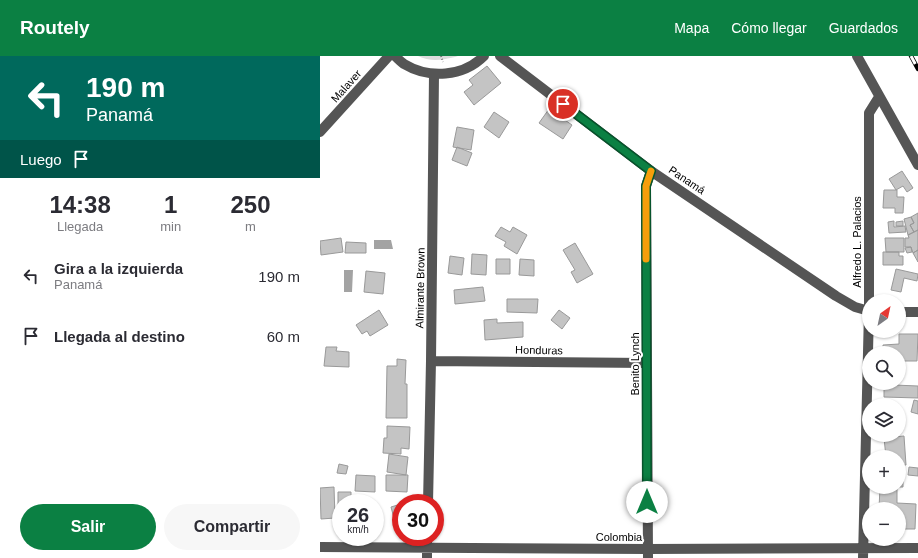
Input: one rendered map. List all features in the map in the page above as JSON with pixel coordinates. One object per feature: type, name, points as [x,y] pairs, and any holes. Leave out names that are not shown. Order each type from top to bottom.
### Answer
[{"type":"street","name":"Malaver","points":[[320,132],[389,56]]},
{"type":"street","points":[[395,56],[404,64],[418,70],[434,74],[446,74],[463,70],[479,61],[484,56]]},
{"type":"street","name":"Panamá","points":[[500,56],[651,171],[836,296],[855,307],[862,309]]},
{"type":"street","points":[[857,56],[918,165]]},
{"type":"street","name":"Almirante Brown","points":[[428,494],[434,74]]},
{"type":"street","name":"Alfredo L. Palacios","points":[[869,294],[869,113],[879,97]]},
{"type":"street","name":"Benito Lynch","points":[[648,554],[646,186],[651,171]]},
{"type":"street","points":[[906,312],[918,312]]},
{"type":"street","name":"Alfredo L. Palacios","points":[[864,553],[868,338]]},
{"type":"street","name":"Honduras","points":[[431,361],[647,363]]},
{"type":"street","name":"Colombia","points":[[320,547],[427,553],[648,554],[864,553],[918,548]]},
{"type":"shaded area","points":[[418,56],[458,56],[436,60]]},
{"type":"shaded area","points":[[374,240],[391,240],[393,249],[374,249]]},
{"type":"shaded area","points":[[344,270],[353,270],[352,292],[344,292]]},
{"type":"building","points":[[487,66],[501,83],[474,105],[464,92],[473,85],[469,80]]},
{"type":"building","points":[[549,109],[572,125],[563,139],[539,123]]},
{"type":"building","points":[[494,112],[509,122],[499,138],[484,127]]},
{"type":"building","points":[[457,127],[474,130],[471,150],[453,147]]},
{"type":"building","points":[[457,147],[472,153],[467,166],[452,160]]},
{"type":"building","points":[[902,171],[913,188],[907,192],[903,186],[896,190],[889,179]]},
{"type":"building","points":[[884,190],[897,190],[897,197],[904,197],[903,213],[895,213],[895,208],[883,208]]},
{"type":"building","points":[[918,213],[918,230],[914,232],[910,225],[914,223],[911,217]]},
{"type":"building","points":[[911,217],[914,223],[910,225],[914,232],[908,235],[904,219]]},
{"type":"building","points":[[894,221],[894,227],[905,226],[906,232],[889,233],[888,222]]},
{"type":"building","points":[[903,221],[903,226],[896,226],[896,222]]},
{"type":"building","points":[[501,227],[510,232],[513,227],[527,235],[517,254],[504,246],[506,242],[495,236]]},
{"type":"building","points":[[918,230],[918,250],[913,253],[911,247],[905,247],[905,238],[909,238],[908,235]]},
{"type":"building","points":[[341,238],[343,252],[321,255],[320,241]]},
{"type":"building","points":[[885,238],[904,238],[904,252],[886,252]]},
{"type":"building","points":[[346,242],[366,243],[366,253],[345,253]]},
{"type":"building","points":[[575,243],[593,274],[577,283],[571,272],[575,270],[563,250]]},
{"type":"building","points":[[911,247],[912,252],[907,253],[905,248]]},
{"type":"building","points":[[918,250],[918,262],[913,253]]},
{"type":"building","points":[[883,252],[899,252],[899,256],[903,256],[903,265],[883,265]]},
{"type":"building","points":[[472,254],[487,255],[486,275],[471,274]]},
{"type":"building","points":[[450,256],[464,258],[462,275],[448,273]]},
{"type":"building","points":[[496,259],[510,259],[510,274],[496,274]]},
{"type":"building","points":[[520,259],[534,260],[534,276],[519,275]]},
{"type":"building","points":[[896,269],[918,274],[917,281],[904,278],[901,292],[891,290]]},
{"type":"building","points":[[366,271],[385,273],[383,294],[364,292]]},
{"type":"building","points":[[483,287],[485,301],[455,304],[454,290]]},
{"type":"building","points":[[507,299],[538,299],[537,313],[507,312]]},
{"type":"building","points":[[379,310],[388,325],[370,336],[367,331],[362,334],[356,325]]},
{"type":"building","points":[[559,310],[570,318],[562,329],[551,320]]},
{"type":"building","points":[[497,319],[497,323],[523,322],[523,337],[485,340],[484,320]]},
{"type":"building","points":[[906,334],[918,334],[917,361],[906,361],[906,346],[883,346],[899,344],[899,338],[906,338]]},
{"type":"building","points":[[326,347],[337,347],[336,351],[349,352],[349,367],[324,366]]},
{"type":"building","points":[[397,359],[406,360],[405,384],[407,384],[407,418],[386,418],[387,366],[397,366]]},
{"type":"building","points":[[906,386],[918,386],[918,398],[884,397],[884,390],[906,390]]},
{"type":"building","points":[[914,400],[918,401],[918,414],[911,412]]},
{"type":"building","points":[[387,426],[410,427],[409,449],[401,448],[401,454],[383,453],[384,438],[387,438]]},
{"type":"building","points":[[884,442],[904,442],[905,450],[885,450]]},
{"type":"building","points":[[389,454],[408,457],[406,475],[387,472]]},
{"type":"building","points":[[339,464],[348,466],[346,474],[337,473]]},
{"type":"building","points":[[909,467],[918,468],[918,476],[908,475]]},
{"type":"building","points":[[356,475],[375,476],[375,492],[355,491]]},
{"type":"building","points":[[386,475],[408,475],[407,492],[386,491]]},
{"type":"building","points":[[334,487],[334,494],[332,494],[332,518],[321,519],[320,488]]},
{"type":"building","points":[[338,492],[351,492],[351,494],[338,494]]},
{"type":"building","points":[[880,494],[897,494],[897,502],[879,502]]},
{"type":"building","points":[[906,503],[916,504],[915,529],[906,529]]},
{"type":"railway","points":[[911,56],[918,69]]},
{"type":"slow traffic","points":[[646,259],[646,186],[651,171]]},
{"type":"route","points":[[563,104],[651,171],[646,186],[647,502]]}]
